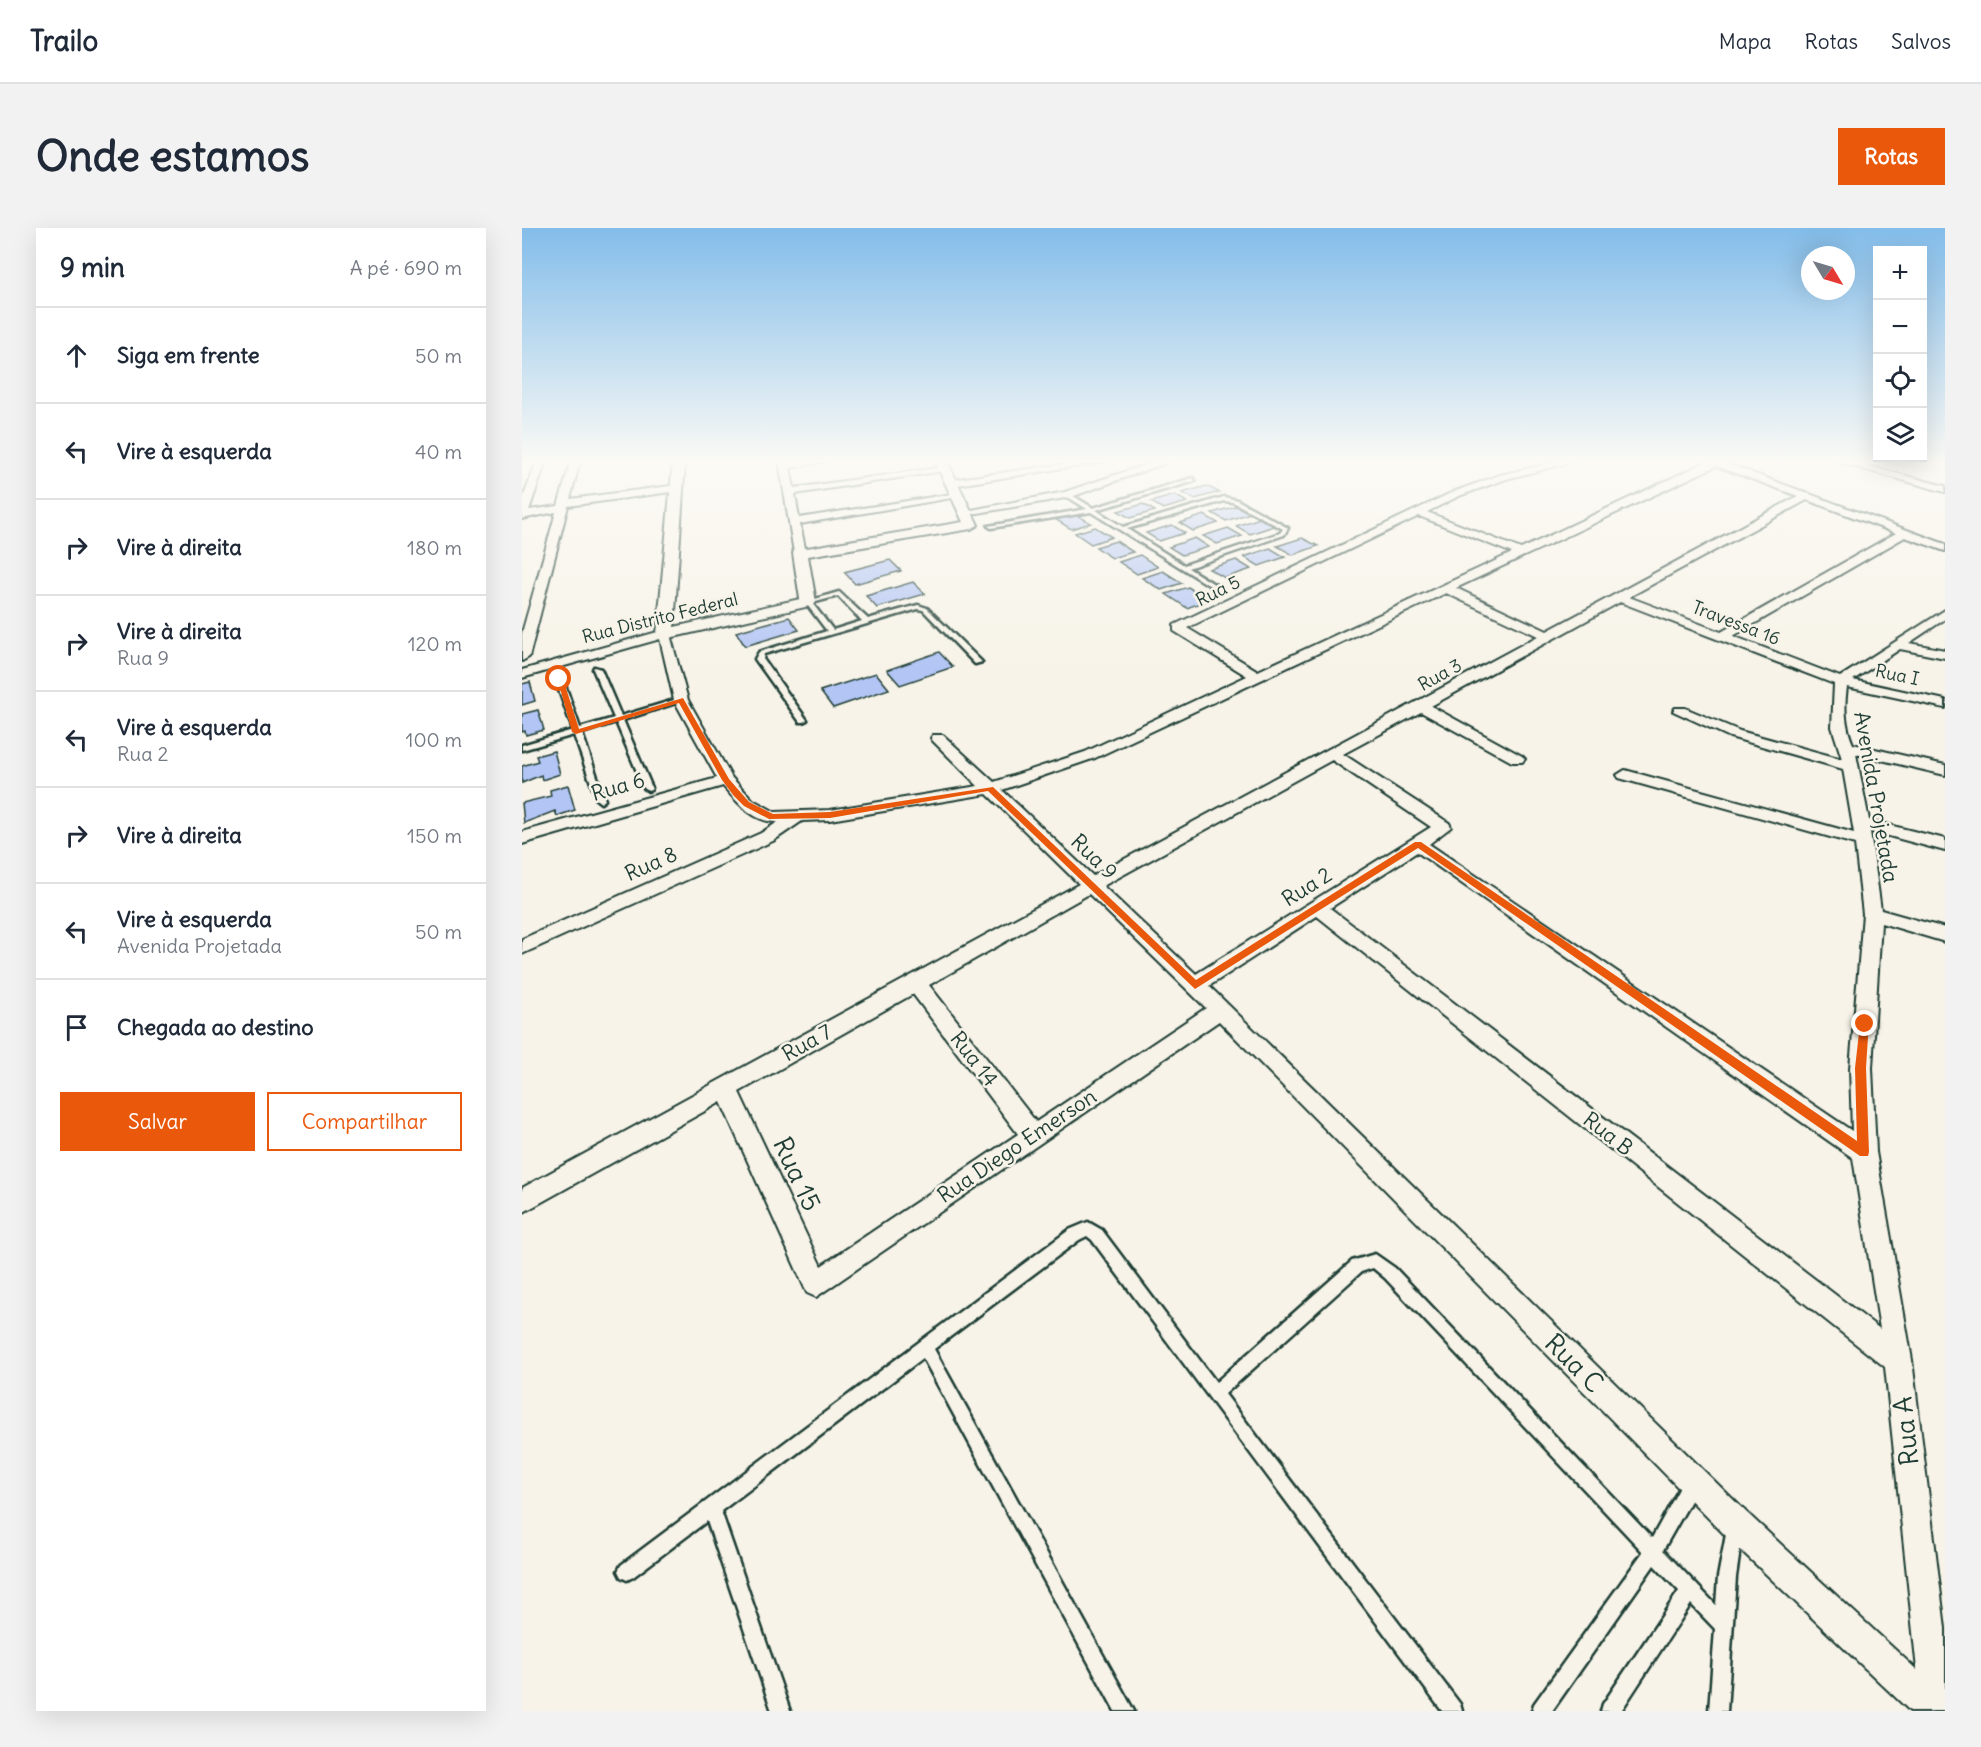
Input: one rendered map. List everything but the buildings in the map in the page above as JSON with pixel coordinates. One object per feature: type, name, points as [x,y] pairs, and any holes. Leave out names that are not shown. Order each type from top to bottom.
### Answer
[{"type":"street","points":[[522,657],[557,530]]},
{"type":"street","points":[[674,530],[665,634],[681,700],[726,780],[747,804],[772,817],[796,818],[870,809],[990,789],[1090,755],[1569,530]]},
{"type":"street","points":[[796,530],[808,602]]},
{"type":"street","points":[[800,553],[913,530]]},
{"type":"street","name":"Rua 5","points":[[1258,677],[1178,628],[1381,530]]},
{"type":"street","points":[[1464,530],[1521,553]]},
{"type":"street","name":"Rua 3","points":[[1091,885],[1742,530]]},
{"type":"street","points":[[1897,530],[1945,548]]},
{"type":"street","points":[[1722,636],[1904,533]]},
{"type":"street","points":[[1446,588],[1547,636]]},
{"type":"street","name":"Travessa 16","points":[[1618,597],[1841,682]]},
{"type":"street","name":"Rua Distrito Federal","points":[[522,674],[665,634],[808,602]]},
{"type":"street","points":[[1841,682],[1945,614]]},
{"type":"street","points":[[1897,645],[1945,654]]},
{"type":"street","name":"Rua I","points":[[1841,682],[1945,704]]},
{"type":"street","name":"Avenida Projetada","points":[[1841,682],[1839,727],[1851,766],[1861,823],[1872,914],[1861,1068],[1864,1152]]},
{"type":"street","points":[[1421,706],[1517,759]]},
{"type":"street","points":[[1680,711],[1735,734],[1851,766]]},
{"type":"street","name":"Rua 9","points":[[938,738],[1220,1009]]},
{"type":"street","points":[[1847,747],[1945,770]]},
{"type":"street","name":"Rua 2","points":[[1195,985],[1443,827],[1334,754]]},
{"type":"street","points":[[1625,775],[1863,841]]},
{"type":"street","name":"Rua 6","points":[[522,838],[726,780]]},
{"type":"street","name":"Rua 8","points":[[522,947],[767,837],[796,818]]},
{"type":"street","points":[[1861,823],[1945,845]]},
{"type":"street","points":[[1418,844],[1864,1152]]},
{"type":"street","name":"Rua 7","points":[[522,1201],[1091,885]]},
{"type":"street","name":"Rua B","points":[[1317,907],[1898,1360]]},
{"type":"street","points":[[1872,914],[1945,935]]},
{"type":"street","name":"Rua 14","points":[[916,983],[1032,1135]]},
{"type":"street","name":"Rua Diego Emerson","points":[[816,1284],[1220,1009]]},
{"type":"street","name":"Rua C","points":[[1220,1009],[1693,1482],[1937,1711]]},
{"type":"street","name":"Rua 15","points":[[726,1088],[816,1284]]},
{"type":"street","name":"Rua A","points":[[1864,1152],[1898,1360],[1937,1711]]},
{"type":"lane","points":[[1123,530],[1220,590]]},
{"type":"lane","points":[[1184,567],[1282,534],[1285,530]]},
{"type":"lane","points":[[831,632],[808,602],[839,594],[866,621]]},
{"type":"lane","points":[[803,720],[758,656],[866,621],[922,607],[978,662]]},
{"type":"lane","points":[[597,669],[648,788]]},
{"type":"lane","points":[[559,679],[601,800]]},
{"type":"lane","points":[[522,748],[681,700]]},
{"type":"lane","points":[[627,1571],[1074,1235],[1088,1229],[1097,1234],[1453,1711]]},
{"type":"lane","points":[[1215,1393],[1357,1266],[1375,1262],[1390,1273],[1724,1626]]},
{"type":"lane","points":[[925,1347],[1125,1711]]},
{"type":"lane","points":[[1541,1711],[1653,1552],[1693,1482]]},
{"type":"lane","points":[[711,1507],[781,1711]]},
{"type":"lane","points":[[1718,1711],[1727,1576],[1736,1524]]},
{"type":"lane","points":[[1610,1711],[1690,1591]]},
{"type":"route","points":[[559,679],[576,732],[681,700],[726,780],[737,795],[758,811],[772,817],[796,818],[830,815],[990,789],[1195,985],[1418,844],[1864,1152],[1860,1106],[1865,1024]]}]
